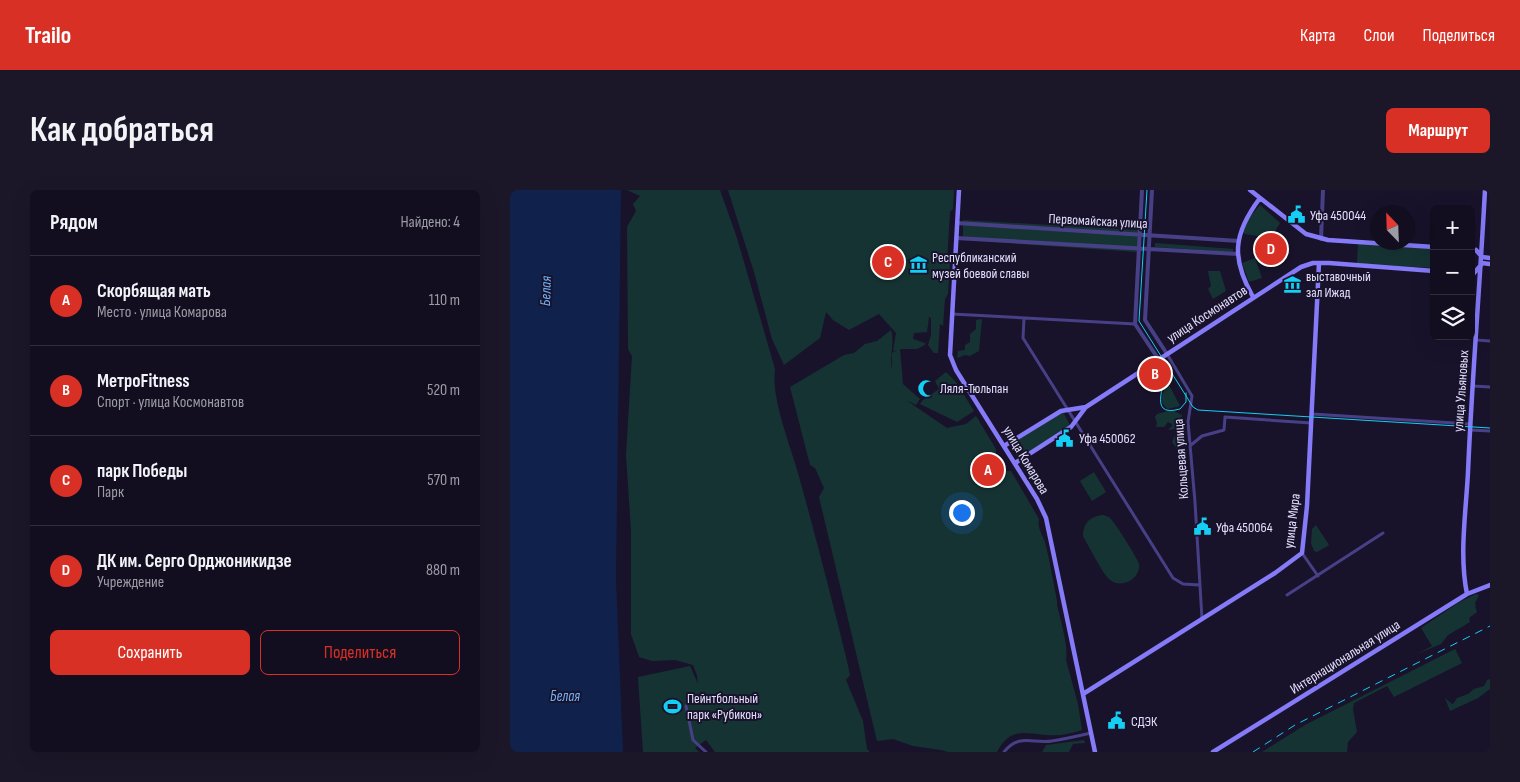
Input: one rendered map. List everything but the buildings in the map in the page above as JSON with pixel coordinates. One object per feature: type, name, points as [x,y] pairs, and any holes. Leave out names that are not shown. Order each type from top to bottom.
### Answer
[{"type":"main road","name":"улица Комарова","points":[[959,190],[950,355],[952,362],[1037,499],[1046,518],[1094,751]]},
{"type":"main road","points":[[1250,190],[1306,234],[1320,239],[1430,247]]},
{"type":"main road","name":"улица Ульяновых","points":[[1467,594],[1463,576],[1470,427],[1482,246],[1487,207],[1486,190]]},
{"type":"main road","points":[[1253,298],[1244,282],[1238,254],[1240,231],[1247,216],[1260,198]]},
{"type":"main road","points":[[1475,249],[1482,246]]},
{"type":"main road","points":[[1475,252],[1482,257],[1490,258]]},
{"type":"main road","points":[[1319,263],[1430,271]]},
{"type":"main road","name":"улица Космонавтов","points":[[1015,463],[1071,427],[1086,407],[1301,267],[1319,263]]},
{"type":"main road","name":"улица Мира","points":[[1083,694],[1280,569],[1302,553],[1307,506],[1319,263]]},
{"type":"main road","points":[[1475,271],[1482,263],[1490,264]]},
{"type":"main road","points":[[1475,274],[1480,277]]},
{"type":"main road","name":"улица Космонавтов","points":[[1004,446],[1061,410],[1086,407]]},
{"type":"main road","name":"Интернациональная улица","points":[[1213,752],[1467,594],[1490,585]]},
{"type":"street","points":[[1142,190],[1135,324],[1158,360]]},
{"type":"street","name":"Кольцевая улица","points":[[1152,190],[1145,320],[1192,396],[1188,422],[1202,619]]},
{"type":"street","points":[[1320,239],[1324,190]]},
{"type":"street","name":"Первомайская улица","points":[[957,223],[1239,240]]},
{"type":"street","name":"Первомайская улица","points":[[956,238],[1238,254]]},
{"type":"street","points":[[952,314],[1135,324]]},
{"type":"street","points":[[1024,318],[1023,338],[1173,578],[1182,584],[1200,585]]},
{"type":"street","points":[[1476,340],[1490,341]]},
{"type":"street","points":[[1473,386],[1490,387]]},
{"type":"street","points":[[1311,414],[1470,427],[1490,431]]},
{"type":"street","points":[[1190,445],[1202,436],[1224,430],[1225,417],[1311,423]]},
{"type":"street","points":[[1287,595],[1383,533]]},
{"type":"street","points":[[1302,553],[1318,576]]},
{"type":"street","points":[[686,706],[693,740],[706,752]]},
{"type":"street","points":[[1004,752],[1009,746],[1022,740],[1033,739],[1049,742],[1091,733]]},
{"type":"green space","points":[[627,190],[720,190],[737,238],[775,369],[778,407],[795,461],[823,565],[850,675],[846,680],[863,721],[867,749],[870,752],[715,752],[706,740],[695,748],[699,752],[643,752],[638,677],[690,666],[698,684],[693,665],[675,660],[652,661],[639,657],[631,634],[631,530],[626,455],[632,356],[628,349],[627,227],[636,211],[633,204],[640,196]]},
{"type":"green space","points":[[728,190],[954,190],[953,209],[950,212],[947,260],[950,263],[948,294],[945,299],[943,326],[940,324],[938,353],[934,353],[928,345],[931,335],[931,318],[929,317],[927,332],[914,333],[913,339],[925,343],[925,345],[917,349],[900,349],[903,384],[920,399],[916,405],[906,400],[947,428],[966,424],[976,416],[996,449],[996,453],[975,461],[970,470],[970,477],[976,481],[986,482],[996,478],[995,473],[1003,468],[1006,471],[1011,471],[1039,519],[1039,528],[1045,542],[1050,564],[1065,641],[1066,660],[1078,704],[1082,730],[1056,735],[1019,733],[1007,739],[997,752],[948,752],[913,746],[893,739],[877,741],[819,497],[824,488],[815,468],[810,465],[790,387],[844,355],[854,353],[865,344],[877,341],[891,330],[892,370],[892,353],[897,350],[893,351],[896,333],[879,314],[849,330],[833,320],[826,312],[820,338],[784,365],[772,339],[754,272]]},
{"type":"green space","points":[[1260,205],[1280,223],[1271,238],[1245,234],[1243,232],[1249,218]]},
{"type":"green space","points":[[963,220],[1139,230],[1137,252],[963,240]]},
{"type":"green space","points":[[1155,243],[1233,249],[1233,252],[1155,247]]},
{"type":"green space","points":[[1358,243],[1370,244],[1370,250],[1415,250],[1415,248],[1430,249],[1430,268],[1357,264]]},
{"type":"green space","points":[[1255,258],[1262,278],[1249,282],[1242,263]]},
{"type":"green space","points":[[1208,271],[1220,271],[1226,291],[1213,299],[1208,289],[1211,286]]},
{"type":"green space","points":[[982,319],[979,351],[970,356],[965,355],[957,358],[958,351],[965,350],[965,345],[970,342],[970,334],[976,329],[976,320]]},
{"type":"green space","points":[[946,372],[956,382],[974,411],[957,422],[920,404],[939,389],[935,381]]},
{"type":"green space","points":[[1168,383],[1180,406],[1168,409],[1162,400]]},
{"type":"green space","points":[[1062,410],[1071,427],[1019,460],[1009,443]]},
{"type":"green space","points":[[1174,411],[1182,415],[1181,424],[1184,426],[1184,429],[1180,432],[1180,449],[1177,449],[1172,442],[1176,434],[1175,429],[1168,430],[1172,424],[1168,422],[1164,427],[1156,427],[1155,417],[1157,414]]},
{"type":"green space","points":[[1094,472],[1106,492],[1092,501],[1080,481]]},
{"type":"green space","points":[[1103,515],[1109,517],[1112,521],[1139,564],[1139,569],[1134,578],[1124,583],[1114,582],[1106,576],[1083,536],[1084,527],[1088,521]]},
{"type":"green space","points":[[1316,525],[1329,545],[1317,552],[1314,551],[1311,543],[1312,529]]},
{"type":"green space","points":[[1476,594],[1479,595],[1475,603],[1477,612],[1469,618],[1470,622],[1448,635],[1441,644],[1417,654],[1432,646],[1421,628],[1458,603]]},
{"type":"green space","points":[[1455,649],[1462,663],[1394,697],[1387,686],[1354,703],[1353,709],[1357,732],[1348,742],[1347,752],[1262,752],[1305,725]]},
{"type":"green space","points":[[1490,679],[1490,689],[1478,698],[1450,711],[1445,698],[1452,704],[1457,698],[1484,686],[1487,680]]},
{"type":"green space","points":[[1084,740],[1085,743],[1073,744],[1069,752],[1042,752],[1046,745]]},
{"type":"water","name":"Белая","points":[[510,190],[621,190],[616,579],[623,752],[510,752]]},
{"type":"tram line","points":[[1147,190],[1139,321],[1193,407],[1198,410],[1490,428]]},
{"type":"tram line","points":[[1165,363],[1166,370],[1161,395],[1163,408],[1169,411],[1180,409],[1186,402],[1186,393]]},
{"type":"railway","points":[[1253,752],[1295,725],[1490,626]]},
{"type":"place","name":"Уфа 450044","points":[[1296,215]]},
{"type":"place","name":"ДК им. Серго Орджоникидзе","points":[[1271,249]]},
{"type":"place","name":"парк Победы","points":[[888,262]]},
{"type":"place","name":"Республиканский музей боевой славы","points":[[918,265]]},
{"type":"place","name":"выставочный зал Ижад","points":[[1292,284]]},
{"type":"place","name":"МетроFitness","points":[[1155,374]]},
{"type":"place","name":"Ляля-Тюльпан","points":[[926,388]]},
{"type":"place","name":"Уфа 450062","points":[[1065,438]]},
{"type":"place","name":"Скорбящая мать","points":[[988,470]]},
{"type":"place","name":"Уфа 450064","points":[[1202,527]]},
{"type":"place","name":"Пейнтбольный парк «Рубикон»","points":[[673,706]]},
{"type":"place","name":"СДЭК","points":[[1117,721]]}]
